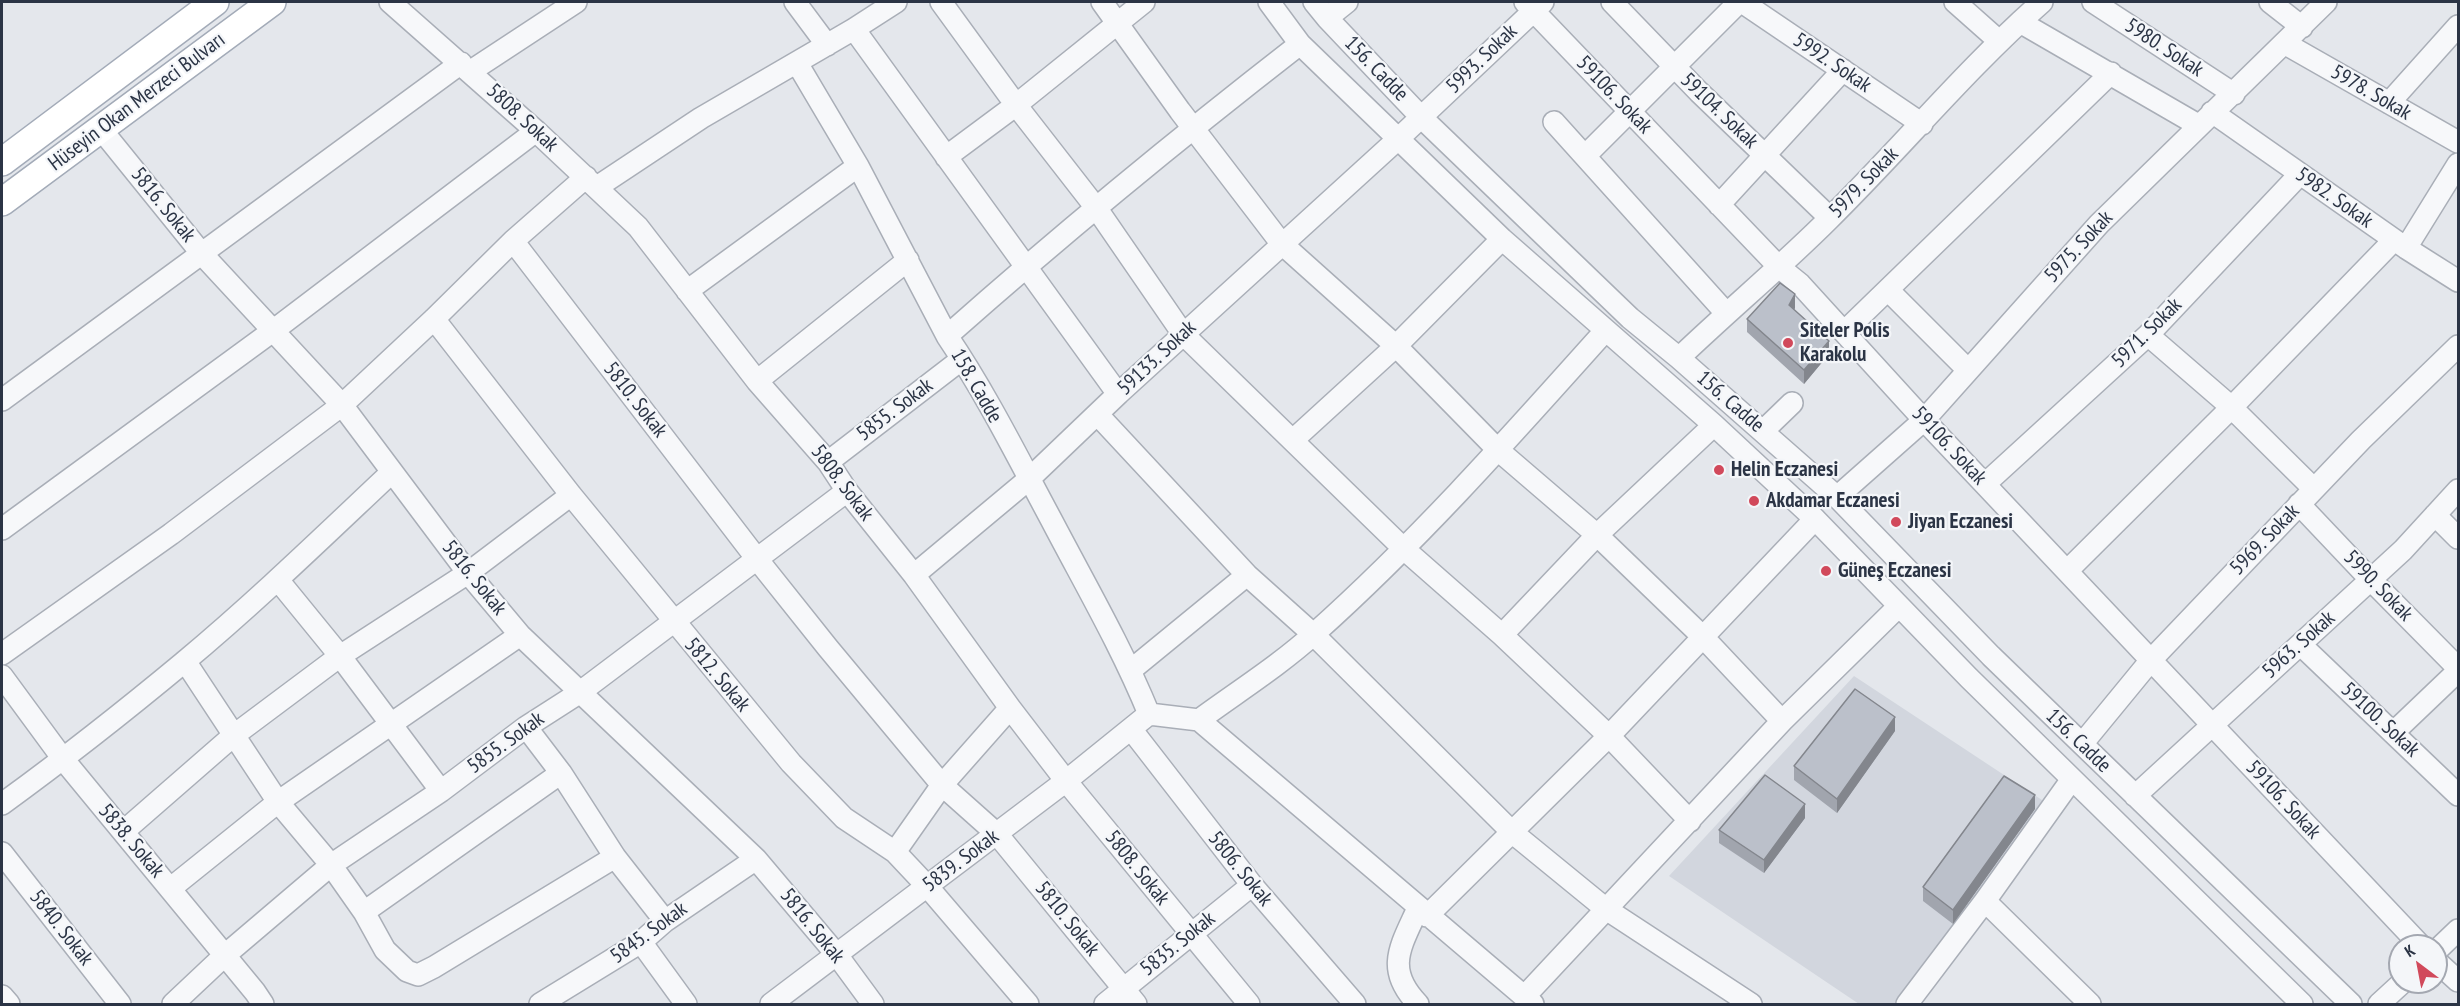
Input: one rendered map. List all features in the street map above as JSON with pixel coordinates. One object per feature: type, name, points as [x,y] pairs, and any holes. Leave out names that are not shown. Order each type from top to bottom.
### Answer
[{"type":"main road","name":"Hüseyin Okan Merzeci Bulvarı","points":[[2,162],[215,2]]},
{"type":"main road","name":"Hüseyin Okan Merzeci Bulvarı","points":[[2,202],[272,2]]},
{"type":"street","name":"5808. Sokak","points":[[390,2],[466,67],[638,227],[757,381],[828,462],[847,491],[914,575],[1066,781],[1249,1005]]},
{"type":"street","points":[[2,400],[202,254],[466,67],[576,2]]},
{"type":"street","points":[[795,2],[827,45]]},
{"type":"street","points":[[2,654],[171,534],[342,405],[435,319],[513,241],[591,182],[797,63],[896,2]]},
{"type":"street","points":[[941,2],[1016,105],[1097,209],[1183,334],[1404,549],[1502,635],[1609,736],[1690,821]]},
{"type":"street","points":[[1102,2],[1281,243],[1396,346],[1498,450],[1597,535],[1702,636],[1782,721]]},
{"type":"street","points":[[946,157],[1016,105],[1144,2]]},
{"type":"street","name":"156. Cadde","points":[[1269,2],[1300,44],[1502,238],[1714,425],[1815,519],[1969,678],[2302,1005]]},
{"type":"street","name":"156. Cadde","points":[[1314,2],[1421,117],[1630,318],[1837,497],[1991,656],[2351,1005]]},
{"type":"street","points":[[1327,18],[1347,2]]},
{"type":"street","name":"59104. Sokak","points":[[1612,2],[1674,67],[1830,218]]},
{"type":"street","points":[[1585,156],[1741,2]]},
{"type":"street","name":"5992. Sokak","points":[[1741,2],[1922,124]]},
{"type":"street","points":[[1955,2],[1999,41]]},
{"type":"street","name":"5979. Sokak","points":[[1679,358],[1830,218],[1999,41],[2042,2]]},
{"type":"street","name":"5980. Sokak","points":[[2093,2],[2234,94]]},
{"type":"street","points":[[2270,2],[2302,27]]},
{"type":"street","name":"5975. Sokak","points":[[1837,497],[1924,420],[2099,224],[2326,2]]},
{"type":"street","name":"59106. Sokak","points":[[1533,5],[1630,112],[1779,267],[1800,284],[1924,420],[2410,934]]},
{"type":"street","name":"5993. Sokak","points":[[1398,139],[1533,5]]},
{"type":"street","name":"5982. Sokak","points":[[2019,22],[2111,73],[2205,118],[2300,174],[2400,244],[2458,281]]},
{"type":"street","points":[[2389,103],[2458,26]]},
{"type":"street","points":[[854,29],[1118,394]]},
{"type":"street","name":"5978. Sokak","points":[[2284,43],[2458,142]]},
{"type":"street","points":[[947,336],[1194,127],[1300,44]]},
{"type":"street","name":"158. Cadde","points":[[797,63],[858,166],[947,336],[1029,479],[1131,670],[1149,714]]},
{"type":"street","points":[[1719,205],[1766,157],[1843,70]]},
{"type":"street","points":[[1844,332],[2111,73]]},
{"type":"street","points":[[1554,122],[1726,313]]},
{"type":"street","name":"5816. Sokak","points":[[100,128],[202,254],[342,405],[468,573],[520,635],[756,859],[837,955],[873,1005]]},
{"type":"street","points":[[2,529],[274,330],[536,131]]},
{"type":"street","name":"59133. Sokak","points":[[914,575],[1029,479],[1281,243],[1398,139]]},
{"type":"street","points":[[2067,571],[2400,244],[2458,164]]},
{"type":"street","points":[[687,291],[858,166]]},
{"type":"street","name":"5971. Sokak","points":[[1985,484],[2148,335],[2300,174]]},
{"type":"street","points":[[1293,440],[1396,346],[1502,238]]},
{"type":"street","name":"5810. Sokak","points":[[513,241],[757,559],[942,785],[997,834],[1130,997]]},
{"type":"street","points":[[757,381],[908,260]]},
{"type":"street","points":[[1888,290],[1968,370]]},
{"type":"street","name":"5812. Sokak","points":[[435,319],[570,495],[790,763],[844,818],[895,852],[927,886],[1028,1005]]},
{"type":"street","points":[[1199,720],[1314,635],[1404,549],[1498,450],[1605,331]]},
{"type":"street","name":"5990. Sokak","points":[[2148,335],[2232,408],[2307,497],[2371,580],[2458,669]]},
{"type":"street","name":"5969. Sokak","points":[[2082,744],[2151,660],[2361,440],[2458,346]]},
{"type":"street","name":"5855. Sokak","points":[[828,462],[962,359]]},
{"type":"street","points":[[1763,431],[1792,403]]},
{"type":"street","points":[[1098,415],[1247,574],[1314,635],[1513,833],[1606,909],[1751,1005]]},
{"type":"street","points":[[1502,635],[1597,535],[1714,425]]},
{"type":"street","points":[[2,804],[63,759],[184,662],[278,580],[392,472]]},
{"type":"street","name":"5963. Sokak","points":[[2135,796],[2403,550],[2458,490]]},
{"type":"street","name":"5855. Sokak","points":[[173,1005],[224,956],[331,865],[441,791],[526,727],[579,693],[847,491]]},
{"type":"street","points":[[124,831],[233,736],[339,656],[468,573],[570,495]]},
{"type":"street","points":[[2435,515],[2458,538]]},
{"type":"street","points":[[1418,1005],[1397,974],[1397,954],[1423,912],[1513,833],[1609,736],[1815,519]]},
{"type":"street","points":[[1131,670],[1247,574]]},
{"type":"street","points":[[278,580],[339,656],[441,791]]},
{"type":"street","points":[[1149,714],[1199,720],[1529,1001],[1606,909],[1782,721],[1899,606]]},
{"type":"street","points":[[171,888],[278,802],[520,635]]},
{"type":"street","name":"59100. Sokak","points":[[2301,645],[2458,795]]},
{"type":"street","points":[[184,662],[278,802],[331,865],[364,912],[385,950],[407,971],[418,975],[615,857]]},
{"type":"street","points":[[2393,733],[2458,669]]},
{"type":"street","name":"5838. Sokak","points":[[2,676],[63,759],[171,888],[263,1005]]},
{"type":"street","points":[[895,852],[942,785],[1010,708]]},
{"type":"street","name":"5839. Sokak","points":[[771,1005],[1066,781],[1149,714]]},
{"type":"street","points":[[526,727],[561,773],[615,857],[664,921]]},
{"type":"street","name":"5806. Sokak","points":[[1131,729],[1252,885],[1355,1005]]},
{"type":"street","points":[[364,912],[561,773]]},
{"type":"street","points":[[1907,1005],[2072,779]]},
{"type":"street","name":"5840. Sokak","points":[[2,853],[120,1005]]},
{"type":"street","name":"5845. Sokak","points":[[540,1005],[641,942],[664,921],[756,859]]},
{"type":"street","name":"5835. Sokak","points":[[1105,1005],[1130,997],[1191,934],[1252,885]]},
{"type":"street","points":[[1985,901],[2090,1005]]},
{"type":"street","points":[[641,942],[686,1005]]},
{"type":"street","points":[[2379,1005],[2390,994]]},
{"type":"street","points":[[2,996],[9,1005]]},
{"type":"shaded area","points":[[1854,676],[2045,802],[1901,1004],[1859,1004],[1669,876]]},
{"type":"building","name":"Siteler Polis Karakolu","points":[[1780,283],[1795,294],[1789,305],[1829,341],[1804,370],[1747,319]]},
{"type":"building","points":[[1855,689],[1895,717],[1837,799],[1794,766]]},
{"type":"building","points":[[1765,775],[1805,804],[1764,860],[1719,830]]},
{"type":"building","points":[[2004,776],[2035,795],[1953,910],[1923,887]]},
{"type":"place","name":"Siteler Polis Karakolu","points":[[1788,343]]},
{"type":"place","name":"Helin Eczanesi","points":[[1719,470]]},
{"type":"place","name":"Akdamar Eczanesi","points":[[1754,501]]},
{"type":"place","name":"Jiyan Eczanesi","points":[[1896,522]]},
{"type":"place","name":"Güneş Eczanesi","points":[[1826,571]]}]
